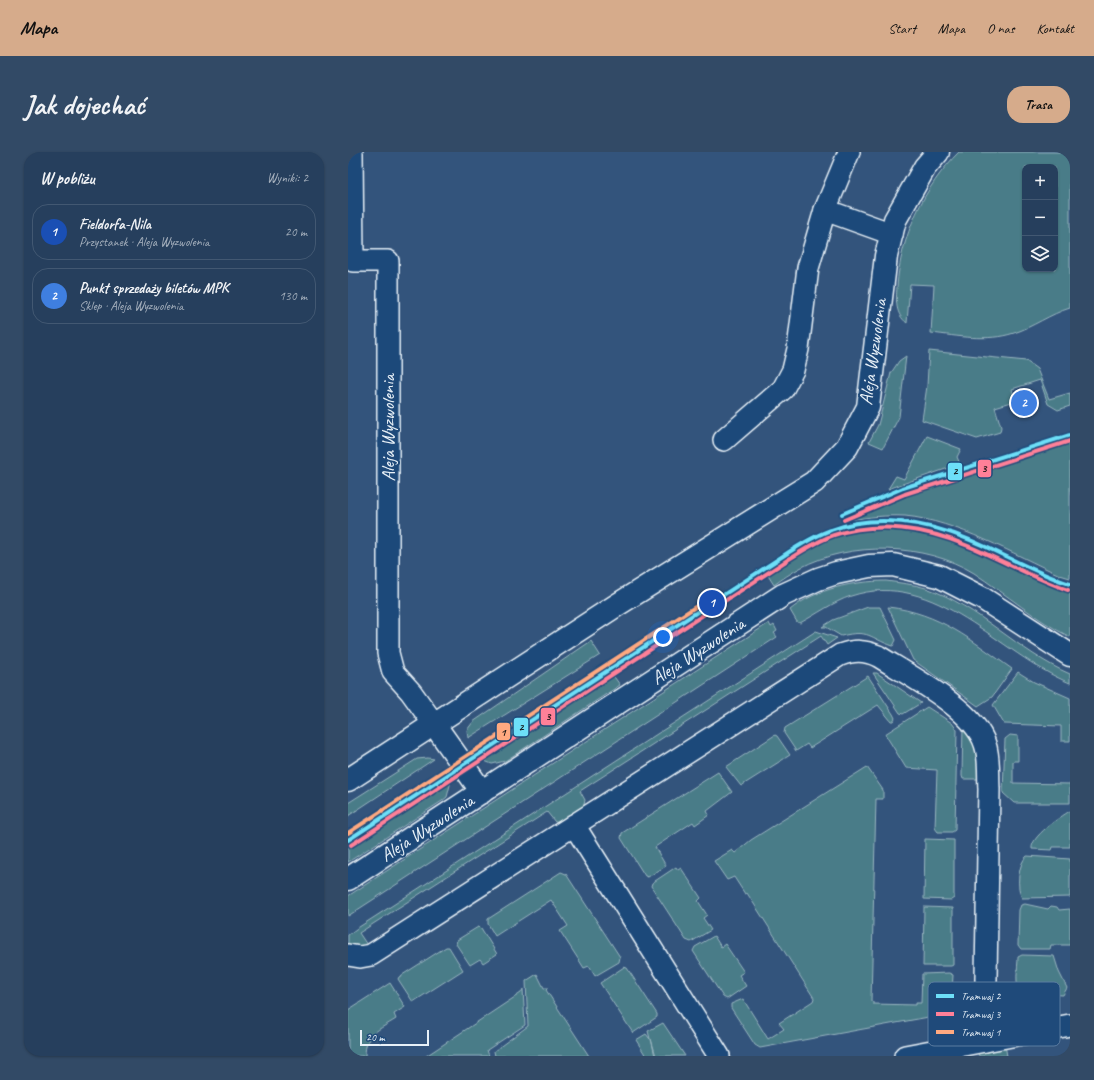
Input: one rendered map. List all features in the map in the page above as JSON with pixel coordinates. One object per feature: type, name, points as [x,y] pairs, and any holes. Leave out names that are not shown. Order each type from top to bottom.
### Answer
[{"type":"main road","name":"Aleja Wyzwolenia","points":[[348,780],[617,605],[814,482],[847,446],[868,407],[886,256],[895,220],[925,167],[938,152]]},
{"type":"main road","name":"Aleja Wyzwolenia","points":[[348,879],[783,595],[818,579],[851,569],[882,564],[893,565],[939,576],[982,598],[1070,655]]},
{"type":"main road","points":[[434,724],[482,792]]},
{"type":"street","name":"Aleja Wyzwolenia","points":[[352,152],[353,261],[388,261],[388,653],[393,672],[412,692],[434,724]]},
{"type":"street","points":[[724,440],[783,389],[792,370],[798,349],[808,268],[825,210],[849,152]]},
{"type":"street","points":[[825,210],[892,234]]},
{"type":"street","points":[[348,954],[360,957],[371,955],[840,655],[852,651],[866,651],[878,656],[949,702],[978,729],[985,744],[989,790],[987,982]]},
{"type":"street","points":[[574,825],[720,1056]]},
{"type":"street","points":[[1060,1027],[1070,1025]]},
{"type":"street","points":[[905,1056],[959,1046]]},
{"type":"green space","points":[[959,152],[1070,152],[1070,308],[1004,336],[972,338],[931,333],[934,285],[910,284],[907,323],[900,316],[897,307],[896,297],[899,269],[903,250],[916,214],[935,181]]},
{"type":"green space","points":[[929,351],[1026,361],[1037,369],[1049,399],[1070,393],[1070,406],[1058,410],[1048,404],[1040,380],[1012,389],[1015,401],[995,407],[1001,427],[1000,432],[977,439],[922,420],[927,386]]},
{"type":"green space","points":[[906,356],[899,417],[883,448],[869,442],[878,425],[891,373],[899,361]]},
{"type":"green space","points":[[927,436],[961,449],[957,457],[960,464],[888,489],[896,476],[904,479]]},
{"type":"green space","points":[[1070,440],[1070,578],[1060,575],[965,531],[945,524],[905,516],[871,517],[850,520],[863,510],[923,486]]},
{"type":"green space","points":[[900,527],[922,531],[966,544],[1070,593],[1070,637],[1033,615],[974,573],[955,563],[911,551],[887,549],[841,553],[820,559],[800,568],[774,585],[767,574],[800,553],[829,539],[860,530]]},
{"type":"green space","points":[[874,581],[886,581],[926,588],[964,606],[1033,654],[1070,674],[1070,683],[1044,670],[1018,654],[966,618],[939,604],[911,594],[882,591],[851,596],[831,605],[800,623],[797,622],[790,610],[811,597],[835,588]]},
{"type":"green space","points":[[868,607],[880,607],[896,640],[893,646],[869,635],[858,633],[841,636],[826,627],[822,627],[833,620]]},
{"type":"green space","points":[[888,607],[924,615],[954,629],[1012,669],[992,697],[978,706],[913,660]]},
{"type":"green space","points":[[769,623],[771,627],[774,625],[777,631],[774,633],[777,637],[348,916],[348,896]]},
{"type":"green space","points":[[816,631],[837,638],[827,645],[821,636],[580,791],[585,800],[583,809],[562,823],[555,822],[547,812],[359,933],[367,945],[364,951],[348,947],[348,935],[356,929]]},
{"type":"green space","points":[[591,641],[600,655],[468,738],[467,730],[473,722]]},
{"type":"green space","points":[[1018,672],[1034,682],[1070,698],[1070,741],[1061,741],[1061,726],[1004,724],[993,705]]},
{"type":"green space","points":[[873,673],[877,673],[921,703],[903,714],[900,713]]},
{"type":"green space","points":[[612,674],[620,685],[505,761],[492,764],[482,760]]},
{"type":"green space","points":[[868,676],[893,714],[895,718],[893,721],[891,721],[878,705],[810,748],[807,744],[796,751],[784,733],[785,728]]},
{"type":"green space","points":[[927,707],[952,723],[957,730],[955,830],[952,832],[938,832],[935,828],[937,770],[906,768],[885,734]]},
{"type":"green space","points":[[963,725],[977,747],[979,779],[963,779],[962,776]]},
{"type":"green space","points":[[775,735],[790,755],[741,786],[726,767]]},
{"type":"green space","points":[[1010,735],[1018,736],[1018,761],[1013,761],[1013,783],[1070,784],[1070,803],[1014,803],[1003,793],[1005,739]]},
{"type":"green space","points":[[417,759],[434,759],[348,816],[348,803]]},
{"type":"green space","points":[[867,767],[883,790],[883,799],[876,799],[871,1001],[873,1004],[916,1005],[916,1003],[921,1003],[922,974],[949,973],[953,975],[953,982],[928,982],[928,1017],[760,1048],[755,1045],[731,1008],[731,1004],[743,999],[768,1039],[784,1029],[779,1023],[813,1001],[814,998],[747,893],[745,894],[734,877],[727,880],[714,861],[732,850],[735,853],[751,840]]},
{"type":"green space","points":[[718,772],[732,792],[707,811],[709,815],[695,825],[693,822],[655,847],[666,866],[648,877],[645,876],[621,838],[622,833]]},
{"type":"green space","points":[[451,781],[447,797],[442,801],[348,862],[348,847]]},
{"type":"green space","points":[[1070,811],[1070,847],[1053,847],[1052,850],[1032,849],[1033,844],[1041,833],[1053,822]]},
{"type":"green space","points":[[925,839],[954,840],[954,898],[951,900],[924,899]]},
{"type":"green space","points":[[1027,856],[1070,859],[1070,897],[1022,898],[1019,888],[1019,876],[1024,859]]},
{"type":"green space","points":[[676,867],[678,870],[681,868],[701,898],[698,901],[707,915],[703,918],[711,930],[691,942],[686,940],[651,886],[652,883]]},
{"type":"green space","points":[[561,872],[566,874],[620,957],[619,962],[595,976],[589,966],[584,968],[560,931],[568,926],[551,900],[495,936],[488,924],[488,919]]},
{"type":"green space","points":[[1025,904],[1048,909],[1051,906],[1057,907],[1059,910],[1070,909],[1070,945],[1051,945],[1050,949],[1021,949],[1018,945],[1019,910],[1021,905]]},
{"type":"green space","points":[[924,907],[953,908],[953,965],[951,966],[923,966]]},
{"type":"green space","points":[[478,927],[481,928],[497,954],[483,963],[480,959],[470,965],[456,944],[457,940]]},
{"type":"green space","points":[[714,936],[721,947],[725,944],[744,972],[739,975],[746,986],[727,999],[723,997],[693,951],[695,947]]},
{"type":"green space","points":[[446,947],[449,947],[463,970],[413,1002],[398,979],[399,977]]},
{"type":"green space","points":[[1022,955],[1054,956],[1059,972],[1067,988],[1063,995],[1060,995],[1060,982],[1018,982],[1018,957]]},
{"type":"green space","points":[[624,967],[627,968],[657,1014],[657,1017],[633,1033],[600,983]]},
{"type":"green space","points":[[537,974],[544,988],[548,988],[546,990],[589,1056],[495,1056],[494,1051],[528,1026],[526,981]]},
{"type":"green space","points":[[390,983],[405,1007],[394,1014],[396,1019],[379,1029],[370,1037],[367,1042],[365,1056],[348,1056],[348,1010]]},
{"type":"green space","points":[[523,989],[525,1025],[487,1050],[489,1056],[426,1056],[521,993]]},
{"type":"green space","points":[[663,1023],[685,1056],[656,1056],[651,1039],[655,1056],[646,1056],[636,1040],[646,1034],[650,1039],[648,1031]]},
{"type":"green space","points":[[1005,1046],[1007,1056],[979,1056],[977,1050]]},
{"type":"tram line","name":"2","points":[[842,514],[903,488],[1070,435]]},
{"type":"tram line","name":"3","points":[[844,520],[905,494],[1070,441]]},
{"type":"tram line","name":"2","points":[[348,840],[789,552],[825,532],[848,525],[865,522],[883,521],[919,524],[937,528],[983,545],[1057,580],[1070,584]]},
{"type":"tram line","name":"3","points":[[351,845],[786,561],[828,537],[868,528],[902,528],[919,531],[968,546],[1042,580],[1068,590]]},
{"type":"tram line","points":[[1058,581],[1070,586]]},
{"type":"tram line","name":"1","points":[[348,833],[709,598]]},
{"type":"place","name":"Punkt sprzedaży biletów MPK","points":[[1024,403]]},
{"type":"place","name":"Fieldorfa-Nila","points":[[712,603]]}]
